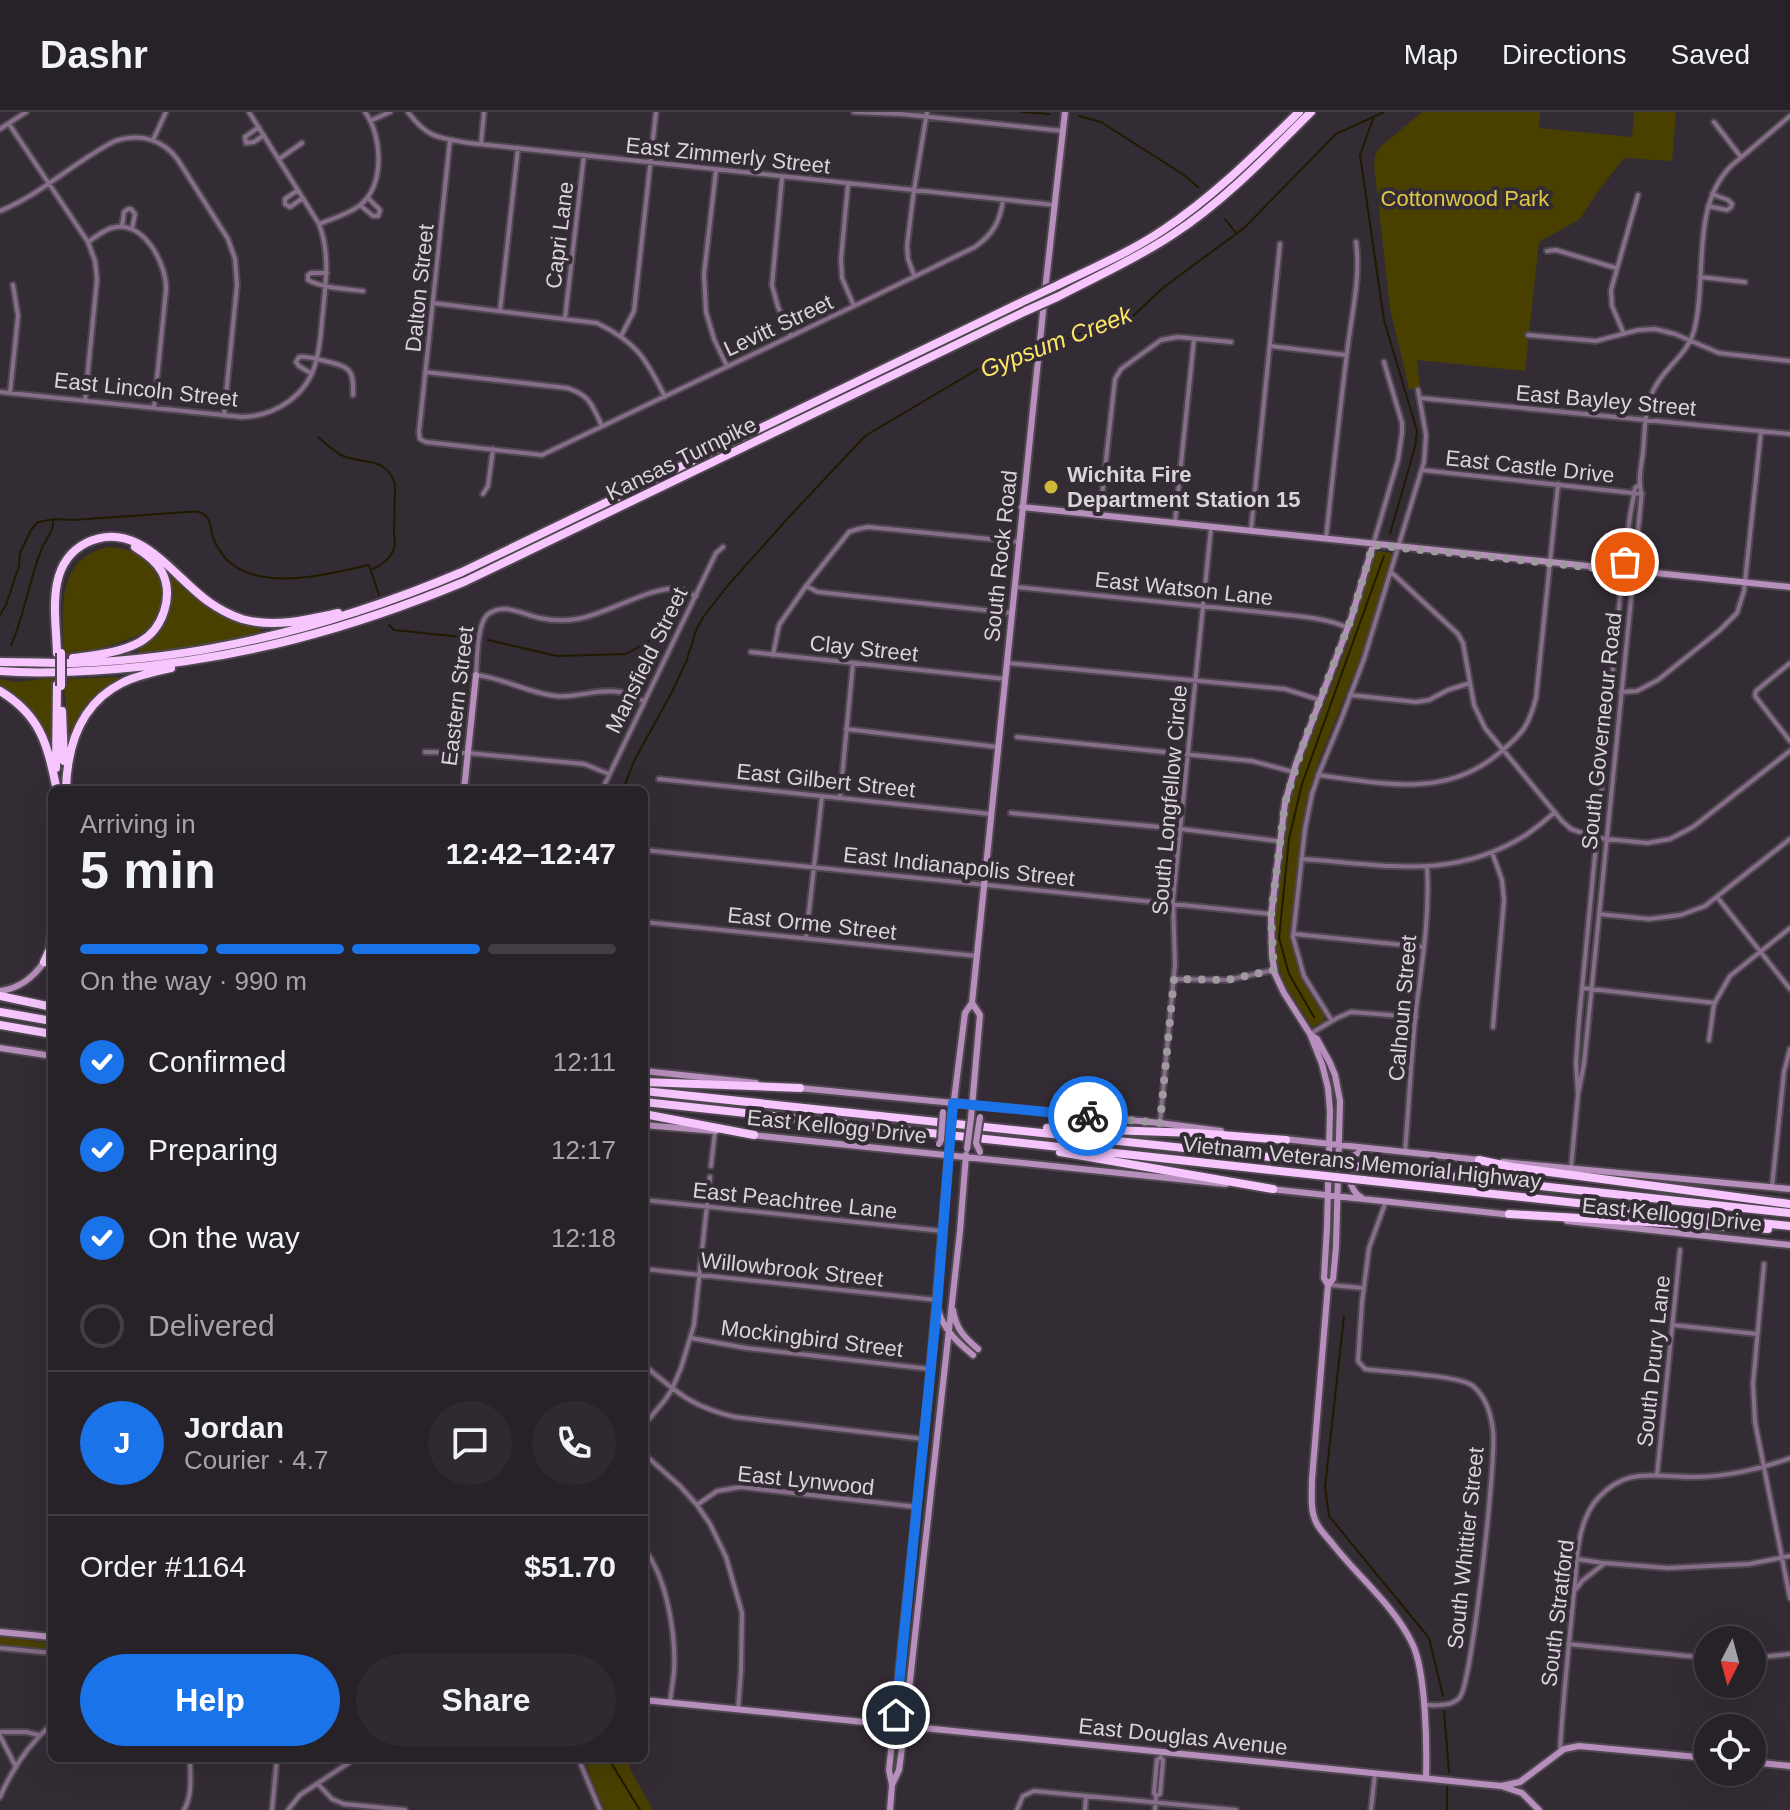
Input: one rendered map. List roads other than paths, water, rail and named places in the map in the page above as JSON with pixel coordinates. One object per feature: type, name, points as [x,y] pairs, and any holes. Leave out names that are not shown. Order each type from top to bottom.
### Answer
[{"type":"highway","name":"Kansas Turnpike","points":[[0,662],[114,660],[198,650],[291,631],[378,605],[462,572],[1058,285],[1160,232],[1242,169],[1299,112]]},
{"type":"highway","name":"Kansas Turnpike","points":[[0,671],[90,671],[206,659],[336,629],[466,581],[1057,297],[1142,253],[1192,222],[1248,175],[1311,112]]},
{"type":"highway","points":[[59,653],[55,592],[59,574],[75,550],[109,536],[138,543],[207,601],[254,622],[304,620],[378,605]]},
{"type":"highway","points":[[39,663],[116,650],[137,643],[152,633],[162,618],[167,594],[161,570],[133,546],[115,541],[88,547],[75,557],[64,572],[60,599],[59,653],[59,685],[56,786]]},
{"type":"highway","points":[[66,786],[73,739],[83,718],[96,702],[111,689],[129,680],[206,659]]},
{"type":"highway","points":[[59,685],[66,786]]},
{"type":"highway","points":[[0,691],[22,707],[39,727],[48,748],[56,786]]},
{"type":"highway","points":[[0,994],[48,1006]]},
{"type":"highway","points":[[0,1012],[48,1020]]},
{"type":"highway","points":[[0,1025],[48,1033]]},
{"type":"highway","points":[[648,1082],[800,1088]]},
{"type":"highway","name":"Vietnam Veterans Memorial Highway","points":[[648,1091],[1790,1213]]},
{"type":"highway","name":"Vietnam Veterans Memorial Highway","points":[[648,1102],[1790,1228]]},
{"type":"highway","points":[[648,1115],[754,1135]]},
{"type":"highway","points":[[986,1127],[1196,1133],[1286,1140]]},
{"type":"highway","points":[[984,1139],[1273,1189]]},
{"type":"highway","points":[[1479,1160],[1790,1204]]},
{"type":"highway","points":[[1509,1214],[1790,1228]]},
{"type":"main road","name":"South Rock Road","points":[[892,1785],[889,1770],[924,1439],[953,1103],[965,1013],[972,1003],[1065,112]]},
{"type":"main road","points":[[1022,507],[1790,587]]},
{"type":"main road","points":[[1373,545],[1348,628],[1285,803],[1271,914],[1274,970],[1284,993],[1310,1034],[1322,1064],[1330,1111],[1324,1278],[1328,1285],[1312,1479],[1315,1522],[1405,1629],[1414,1647],[1421,1673],[1426,1778]]},
{"type":"main road","name":"Eastern Street","points":[[464,786],[476,675]]},
{"type":"main road","points":[[0,994],[26,982],[48,964]]},
{"type":"main road","name":"South Rock Road","points":[[892,1785],[899,1770],[905,1725],[973,1105],[980,1015],[972,1003]]},
{"type":"main road","points":[[1310,1034],[1321,1045],[1335,1075],[1340,1101],[1336,1247],[1333,1279],[1328,1285]]},
{"type":"main road","points":[[0,1048],[48,1055]]},
{"type":"main road","name":"East Kellogg Drive","points":[[648,1071],[1160,1123],[1479,1160],[1790,1189]]},
{"type":"main road","points":[[926,1153],[941,1140],[943,1112],[932,1101]]},
{"type":"main road","points":[[992,1160],[980,1152],[976,1143],[980,1117],[993,1107]]},
{"type":"main road","name":"East Kellogg Drive","points":[[648,1125],[949,1156],[966,1153],[992,1160],[1790,1245]]},
{"type":"main road","points":[[1363,1199],[1356,1195],[1350,1183],[1351,1162],[1359,1151],[1368,1148]]},
{"type":"main road","points":[[944,1364],[953,1350],[959,1347],[975,1352],[958,1329],[952,1302]]},
{"type":"main road","points":[[937,1303],[943,1325],[964,1348]]},
{"type":"main road","points":[[0,1632],[48,1637]]},
{"type":"main road","name":"East Douglas Avenue","points":[[648,1700],[1501,1786]]},
{"type":"main road","points":[[1501,1786],[1520,1782],[1564,1749],[1579,1746],[1694,1757]]},
{"type":"main road","points":[[1766,1763],[1790,1766]]},
{"type":"main road","points":[[890,1810],[892,1785]]},
{"type":"main road","points":[[1501,1786],[1522,1793],[1539,1810]]},
{"type":"street","points":[[0,129],[26,112]]},
{"type":"street","points":[[153,140],[166,112]]},
{"type":"street","points":[[249,112],[319,224],[326,251],[326,286],[317,359],[312,374],[298,365],[297,360],[302,356],[317,359],[343,365],[354,379],[353,395]]},
{"type":"street","points":[[319,224],[360,205],[374,185],[378,160],[376,142],[365,112]]},
{"type":"street","points":[[370,121],[390,112]]},
{"type":"street","name":"East Zimmerly Street","points":[[408,112],[415,123],[430,135],[450,140],[1055,205]]},
{"type":"street","points":[[481,144],[484,112]]},
{"type":"street","points":[[621,336],[634,311],[656,112]]},
{"type":"street","points":[[854,112],[927,114],[1063,131]]},
{"type":"street","points":[[914,275],[907,246],[927,114]]},
{"type":"street","name":"South Governeour Road","points":[[1571,1168],[1642,494],[1640,484],[1646,419],[1657,382],[1690,341],[1712,194],[1722,175],[1790,116]]},
{"type":"street","points":[[1714,122],[1741,157]]},
{"type":"street","points":[[1783,123],[1789,129]]},
{"type":"street","points":[[9,124],[88,242],[95,261],[97,281],[85,401]]},
{"type":"street","points":[[259,127],[245,137],[246,143],[264,135]]},
{"type":"street","points":[[0,211],[115,141],[137,137],[153,140],[176,156],[233,252],[237,285],[224,416]]},
{"type":"street","name":"Dalton Street","points":[[450,140],[419,432],[420,439],[426,442],[493,449]]},
{"type":"street","points":[[279,159],[302,143]]},
{"type":"street","points":[[500,311],[518,148]]},
{"type":"street","name":"Capri Lane","points":[[565,318],[584,155]]},
{"type":"street","points":[[716,170],[704,274],[706,312],[727,366]]},
{"type":"street","points":[[782,177],[772,285],[791,336]]},
{"type":"street","points":[[848,184],[841,259],[842,278],[854,306]]},
{"type":"street","points":[[298,190],[285,199],[285,204],[292,206],[303,198]]},
{"type":"street","points":[[1708,206],[1727,210],[1732,204],[1712,194]]},
{"type":"street","points":[[1624,334],[1611,298],[1612,283],[1638,195]]},
{"type":"street","points":[[360,205],[373,216],[378,216],[380,210],[367,198]]},
{"type":"street","name":"Levitt Street","points":[[493,449],[542,455],[975,247],[994,229],[1001,216],[1003,200]]},
{"type":"street","points":[[122,227],[124,212],[131,209],[135,214],[132,229]]},
{"type":"street","points":[[88,242],[108,229],[132,229],[142,236],[162,266],[166,280],[154,408]]},
{"type":"street","points":[[1326,540],[1346,355],[1354,309],[1356,242]]},
{"type":"street","points":[[1250,532],[1280,244]]},
{"type":"street","points":[[1547,251],[1556,250],[1616,268]]},
{"type":"street","points":[[327,273],[311,273],[307,278],[311,283],[363,291]]},
{"type":"street","points":[[1700,277],[1745,282]]},
{"type":"street","points":[[10,393],[18,316],[13,285]]},
{"type":"street","points":[[433,303],[597,323],[635,347],[649,365],[665,397]]},
{"type":"street","points":[[1528,335],[1596,341],[1638,330],[1655,329],[1719,353],[1790,361]]},
{"type":"street","points":[[1099,517],[1115,379],[1119,371],[1161,340],[1172,337],[1231,342]]},
{"type":"street","points":[[1175,524],[1194,339]]},
{"type":"street","points":[[1270,346],[1346,355]]},
{"type":"street","points":[[1373,545],[1398,460],[1402,433],[1402,423],[1384,362]]},
{"type":"street","points":[[425,372],[567,388],[582,393],[590,401],[602,426]]},
{"type":"street","name":"East Lincoln Street","points":[[0,392],[242,417],[257,416],[285,404],[302,389],[312,374]]},
{"type":"street","points":[[1332,1021],[1304,976],[1293,934],[1305,829],[1318,775],[1350,695],[1422,470],[1426,435],[1418,390]]},
{"type":"street","name":"East Bayley Street","points":[[1420,398],[1790,434]]},
{"type":"street","points":[[1621,692],[1637,691],[1658,680],[1737,613],[1745,583],[1761,431]]},
{"type":"street","points":[[483,494],[488,486],[493,449]]},
{"type":"street","name":"East Castle Drive","points":[[1422,470],[1642,494]]},
{"type":"street","points":[[1318,775],[1391,784],[1430,784],[1449,780],[1487,763],[1526,727],[1536,698],[1558,484]]},
{"type":"street","name":"East Castle Drive","points":[[1634,493],[1640,484]]},
{"type":"street","name":"South Governeour Road","points":[[1578,1094],[1576,1063],[1582,988],[1634,493]]},
{"type":"street","points":[[773,655],[779,625],[849,532],[868,527],[1020,542]]},
{"type":"street","name":"South Longfellow Circle","points":[[1160,1123],[1174,979],[1173,903],[1211,528]]},
{"type":"street","name":"Mansfield Street","points":[[604,786],[716,553],[723,547]]},
{"type":"street","points":[[1391,572],[1458,634],[1463,643],[1474,705],[1485,728],[1571,829],[1597,838],[1647,843],[1677,836],[1693,827],[1790,751]]},
{"type":"street","points":[[806,586],[818,592],[1012,613]]},
{"type":"street","name":"East Watson Lane","points":[[1015,587],[1318,619],[1348,628]]},
{"type":"street","name":"Eastern Street","points":[[476,675],[482,622],[494,611],[509,609],[560,621],[581,619],[664,589],[678,589],[696,596]]},
{"type":"street","name":"Clay Street","points":[[751,652],[1005,679]]},
{"type":"street","points":[[840,798],[853,663]]},
{"type":"street","points":[[1007,663],[1285,689],[1320,700]]},
{"type":"street","points":[[1790,663],[1755,696],[1790,741]]},
{"type":"street","points":[[476,675],[559,696],[619,692],[644,701]]},
{"type":"street","points":[[1350,695],[1416,702],[1429,700],[1470,683]]},
{"type":"street","points":[[846,729],[998,747]]},
{"type":"street","points":[[1017,737],[1252,761],[1294,772]]},
{"type":"street","points":[[425,752],[584,764],[609,774]]},
{"type":"street","name":"East Gilbert Street","points":[[659,779],[991,814]]},
{"type":"street","points":[[806,938],[822,796]]},
{"type":"street","points":[[1301,859],[1427,867],[1471,860],[1526,835],[1555,812]]},
{"type":"street","points":[[1011,813],[1279,841]]},
{"type":"street","points":[[1599,914],[1649,919],[1681,915],[1705,906],[1790,839]]},
{"type":"street","name":"East Indianapolis Street","points":[[648,850],[1271,914]]},
{"type":"street","points":[[1492,852],[1502,880],[1504,900],[1493,1027]]},
{"type":"street","name":"Calhoun Street","points":[[1405,1152],[1428,887],[1427,867]]},
{"type":"street","points":[[1716,896],[1790,989]]},
{"type":"street","name":"East Orme Street","points":[[648,922],[977,956]]},
{"type":"street","points":[[1709,1040],[1715,1003],[1730,976],[1790,928]]},
{"type":"street","points":[[1293,934],[1423,947]]},
{"type":"street","points":[[1174,979],[1227,980],[1274,970]]},
{"type":"street","points":[[1582,988],[1715,1003]]},
{"type":"street","points":[[1310,1034],[1351,1012],[1416,1017]]},
{"type":"street","points":[[1772,1187],[1790,1049]]},
{"type":"street","points":[[1576,1063],[1584,1064]]},
{"type":"street","points":[[1783,1085],[1790,1086]]},
{"type":"street","points":[[711,1166],[715,1131]]},
{"type":"street","points":[[648,1420],[672,1389],[694,1325],[710,1177]]},
{"type":"street","name":"East Peachtree Lane","points":[[648,1200],[942,1231]]},
{"type":"street","points":[[1328,1285],[1363,1288],[1369,1248],[1386,1201]]},
{"type":"street","name":"South Drury Lane","points":[[1657,1475],[1680,1250]]},
{"type":"street","points":[[1764,1264],[1753,1384],[1755,1422],[1790,1598]]},
{"type":"street","name":"Willowbrook Street","points":[[648,1270],[937,1303]]},
{"type":"street","name":"South Whittier Street","points":[[1363,1288],[1358,1361],[1361,1367],[1455,1379],[1471,1384],[1482,1395],[1493,1430],[1487,1537],[1461,1696],[1451,1704],[1423,1705]]},
{"type":"street","points":[[1673,1325],[1757,1334]]},
{"type":"street","name":"Mockingbird Street","points":[[690,1338],[746,1348],[930,1369]]},
{"type":"street","points":[[648,1368],[672,1389],[711,1412],[924,1439]]},
{"type":"street","points":[[648,1458],[697,1505],[726,1557],[742,1613],[738,1710]]},
{"type":"street","name":"South Stratford","points":[[1560,1753],[1577,1559],[1585,1519],[1597,1498],[1621,1481],[1637,1476],[1696,1477],[1763,1466],[1790,1458]]},
{"type":"street","name":"East Lynwood","points":[[697,1505],[717,1491],[741,1487],[917,1507]]},
{"type":"street","points":[[648,1554],[667,1596],[674,1669],[670,1703]]},
{"type":"street","points":[[1577,1559],[1668,1568],[1749,1564],[1790,1556]]},
{"type":"street","points":[[1574,1595],[1582,1581],[1605,1563]]},
{"type":"street","points":[[1568,1644],[1694,1657]]},
{"type":"street","points":[[0,1648],[48,1653]]},
{"type":"street","points":[[1766,1657],[1790,1654]]},
{"type":"street","points":[[0,1797],[16,1767],[48,1727]]},
{"type":"street","points":[[16,1767],[0,1734],[26,1732],[39,1735]]},
{"type":"street","points":[[1155,1810],[1157,1760],[1161,1754]]},
{"type":"street","points":[[184,1810],[191,1785],[190,1762]]},
{"type":"street","points":[[272,1810],[277,1762]]},
{"type":"street","points":[[288,1810],[300,1795],[350,1762]]},
{"type":"street","points":[[582,1762],[600,1810]]},
{"type":"street","points":[[1371,1810],[1375,1773]]},
{"type":"street","points":[[318,1784],[332,1799],[344,1804],[405,1810]]},
{"type":"street","points":[[1017,1810],[1023,1796],[1034,1791],[1156,1799],[1236,1810]]},
{"type":"street","points":[[1085,1810],[1086,1796]]},
{"type":"waterway","points":[[1022,112],[1049,114]]},
{"type":"waterway","name":"Gypsum Creek","points":[[1042,347],[1133,316],[1164,287],[1244,228],[1336,134],[1384,112]]},
{"type":"waterway","points":[[1079,116],[1101,122],[1198,187]]},
{"type":"waterway","points":[[1373,119],[1360,155],[1384,320],[1417,431],[1390,534]]},
{"type":"waterway","points":[[1225,219],[1236,233]]},
{"type":"waterway","name":"Gypsum Creek","points":[[625,786],[634,761],[672,692],[704,616],[729,584],[865,436],[978,369],[1036,349]]},
{"type":"waterway","points":[[318,437],[347,458],[379,464],[391,475],[395,484],[395,546],[387,560],[373,569]]},
{"type":"waterway","points":[[0,615],[19,566],[20,553],[31,530],[38,522],[55,519],[199,512],[206,516],[213,538],[226,559],[240,569],[257,576],[295,578],[369,565],[379,595]]},
{"type":"waterway","points":[[11,645],[53,520]]},
{"type":"waterway","points":[[1314,1017],[1289,974],[1279,938],[1289,839],[1302,784],[1384,556]]},
{"type":"waterway","points":[[389,625],[394,630],[471,638]]},
{"type":"waterway","points":[[488,640],[557,656],[626,654],[668,630]]},
{"type":"waterway","points":[[1344,1316],[1325,1487],[1329,1516],[1429,1638],[1443,1696]]},
{"type":"waterway","points":[[1444,1711],[1449,1772]]},
{"type":"waterway","name":"Gypsum Creek","points":[[610,1762],[640,1810]]},
{"type":"waterway","points":[[1447,1787],[1447,1810]]},
{"type":"place","name":"Wichita Fire Department Station 15","points":[[1051,487]]},
{"type":"park label","name":"Cottonwood Park","points":[[1465,198]]}]
